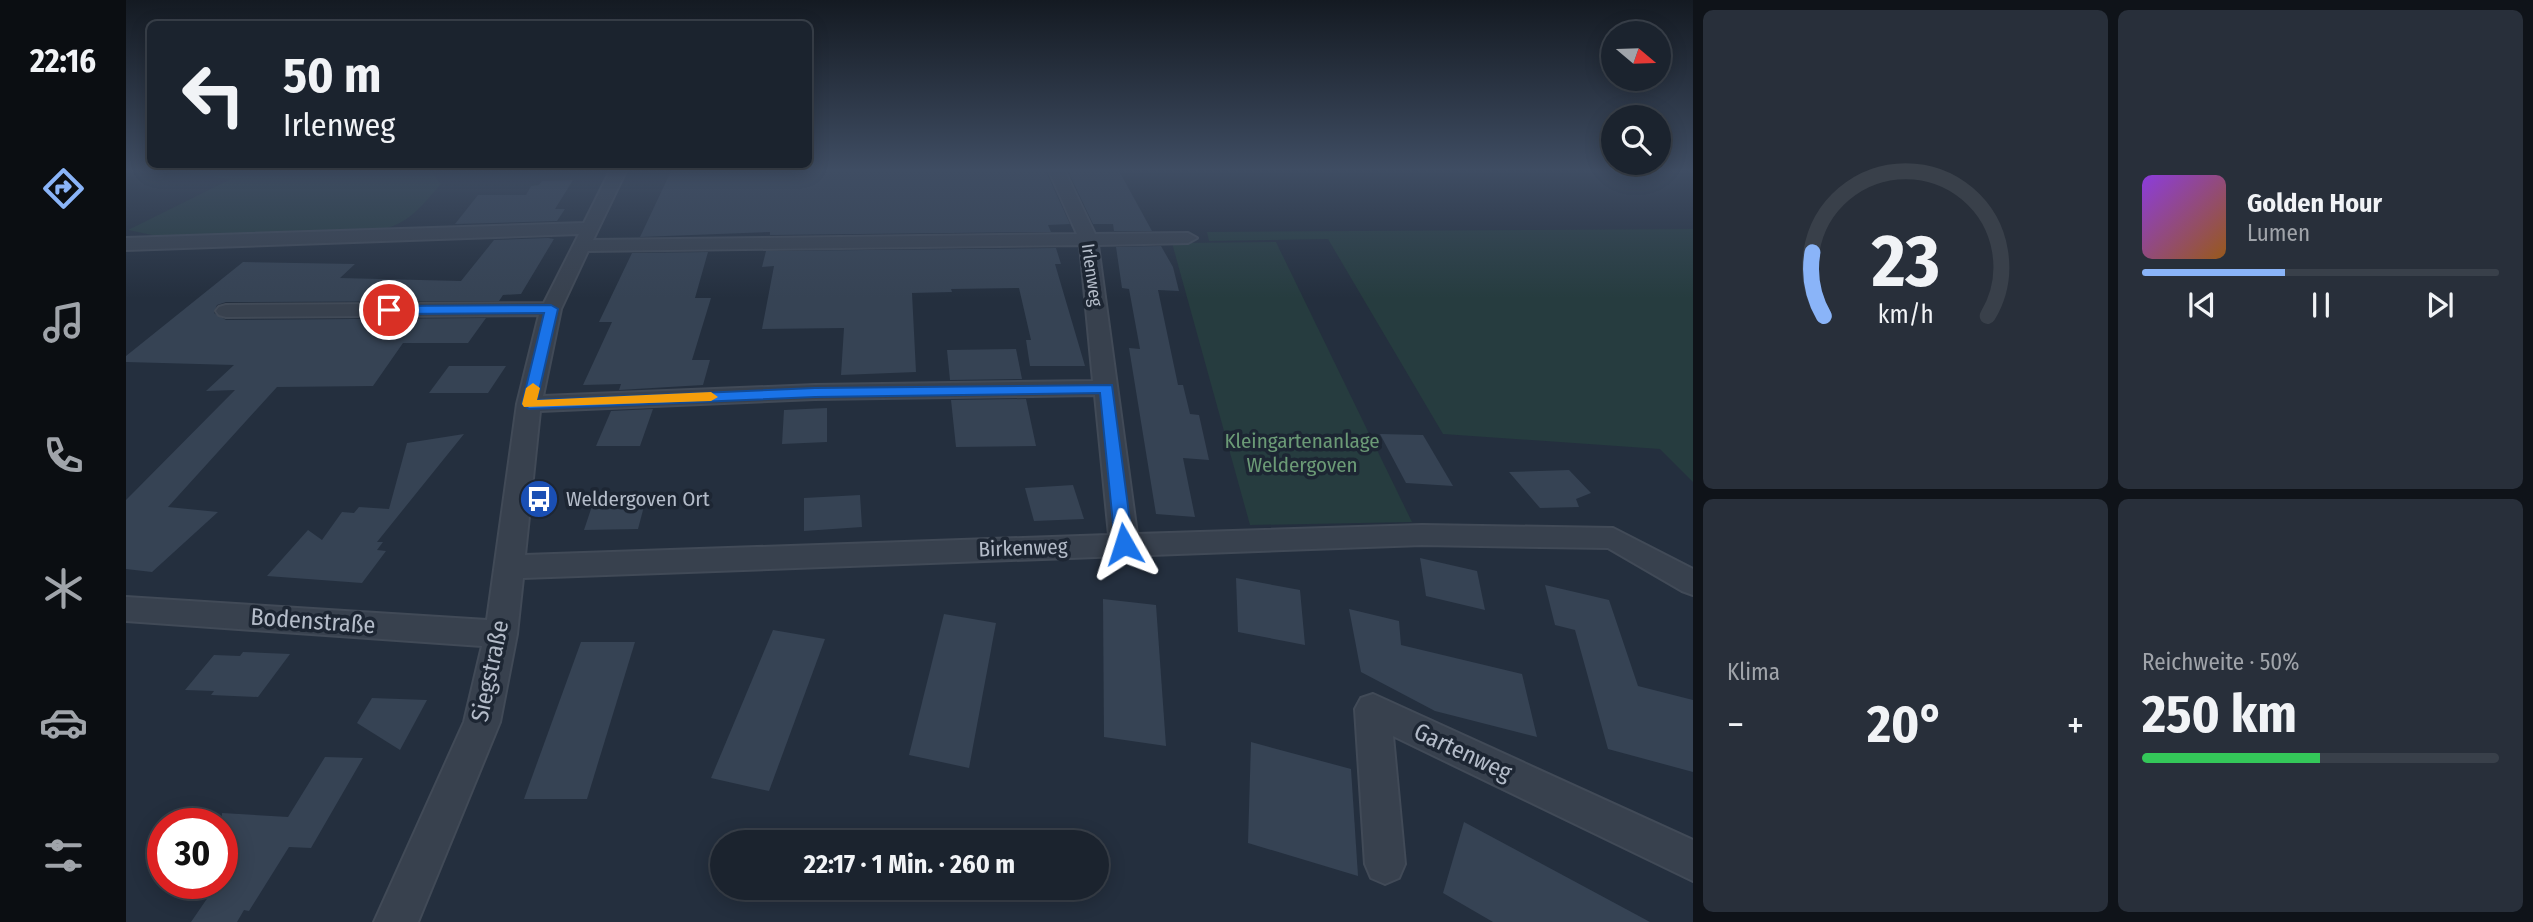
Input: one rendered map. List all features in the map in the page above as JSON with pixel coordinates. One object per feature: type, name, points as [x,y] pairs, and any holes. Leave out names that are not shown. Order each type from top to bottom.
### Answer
[{"type":"street","name":"Siegstraße","points":[[396,922],[482,722],[501,634],[529,404],[551,309],[599,212]]},
{"type":"street","name":"Irlenweg","points":[[1076,212],[1088,238],[1124,544]]},
{"type":"street","points":[[126,244],[587,237],[1188,238]]},
{"type":"street","points":[[226,312],[551,309]]},
{"type":"street","points":[[529,404],[815,393],[1107,388]]},
{"type":"street","name":"Birkenweg","points":[[508,567],[1422,534],[1613,538],[1693,583]]},
{"type":"street","name":"Bodenstraße","points":[[126,609],[501,634]]},
{"type":"street","name":"Gartenweg","points":[[1385,864],[1373,709],[1693,861]]},
{"type":"green space","points":[[164,212],[414,212],[401,222],[383,229],[162,237],[128,230]]},
{"type":"green space","points":[[1693,229],[1693,482],[1660,449],[1443,434],[1328,239],[1209,241],[1207,232]]},
{"type":"green space","name":"Kleingartenanlage Weldergoven","points":[[1276,242],[1412,522],[1250,525],[1172,243]]},
{"type":"building","points":[[464,212],[563,212],[557,221],[455,224]]},
{"type":"building","points":[[652,212],[1065,212],[1070,224],[1048,225],[1051,232],[770,235],[770,232],[640,237]]},
{"type":"building","points":[[1087,212],[1142,212],[1152,231],[1114,231],[1113,224],[1093,224]]},
{"type":"building","points":[[554,239],[521,294],[503,295],[499,301],[226,302],[217,305],[214,313],[226,320],[486,318],[468,343],[403,343],[373,386],[277,387],[168,507],[218,512],[152,572],[126,569],[126,500],[235,390],[206,391],[234,365],[126,362],[126,356],[243,262],[355,264],[340,278],[461,281],[494,240]]},
{"type":"building","points":[[1161,246],[1173,267],[1179,291],[1158,290],[1178,385],[1183,385],[1190,414],[1199,415],[1209,460],[1183,458],[1195,517],[1156,514],[1129,348],[1140,349],[1129,289],[1122,288],[1116,247]]},
{"type":"building","points":[[1056,248],[1061,264],[1055,264],[1085,366],[1030,366],[1026,340],[1031,340],[1019,288],[951,289],[952,292],[912,293],[916,372],[841,375],[844,328],[762,329],[774,266],[762,267],[766,251]]},
{"type":"building","points":[[708,252],[695,298],[711,298],[692,360],[710,360],[703,385],[619,390],[621,384],[583,385],[612,322],[599,322],[632,253]]},
{"type":"building","points":[[1016,349],[1022,379],[950,380],[947,350]]},
{"type":"building","points":[[449,366],[506,366],[488,393],[429,393]]},
{"type":"building","points":[[1026,399],[1036,446],[956,447],[951,400]]},
{"type":"building","points":[[827,408],[827,442],[782,444],[784,410]]},
{"type":"building","points":[[653,409],[640,446],[596,446],[611,411]]},
{"type":"building","points":[[464,434],[377,542],[383,542],[377,550],[386,551],[362,583],[267,576],[308,530],[322,540],[342,512],[354,513],[359,507],[389,509],[407,443]]},
{"type":"building","points":[[1380,434],[1423,435],[1453,486],[1406,483]]},
{"type":"building","points":[[1569,470],[1591,493],[1576,499],[1579,507],[1540,508],[1509,472]]},
{"type":"building","points":[[1073,485],[1084,519],[1034,521],[1025,488]]},
{"type":"building","points":[[647,495],[638,529],[584,530],[595,497]]},
{"type":"building","points":[[860,495],[862,527],[804,531],[804,498]]},
{"type":"building","points":[[1420,558],[1477,571],[1485,610],[1426,596]]},
{"type":"building","points":[[1236,578],[1300,590],[1305,645],[1238,632]]},
{"type":"building","points":[[1545,585],[1609,600],[1638,686],[1693,700],[1693,772],[1608,749],[1575,630],[1555,625]]},
{"type":"building","points":[[1103,599],[1156,605],[1166,746],[1104,737]]},
{"type":"building","points":[[1349,609],[1399,621],[1401,645],[1522,674],[1537,737],[1435,711],[1361,672]]},
{"type":"building","points":[[944,614],[996,623],[969,768],[909,755]]},
{"type":"building","points":[[773,630],[825,639],[769,791],[711,778]]},
{"type":"building","points":[[581,642],[635,642],[587,799],[524,799]]},
{"type":"building","points":[[243,652],[290,654],[258,697],[211,695],[214,691],[185,690],[214,655],[240,656]]},
{"type":"building","points":[[372,698],[427,700],[400,750],[357,723]]},
{"type":"building","points":[[1251,742],[1351,769],[1358,876],[1248,843]]},
{"type":"building","points":[[325,757],[363,758],[311,848],[289,847],[249,911],[244,910],[237,922],[191,922],[207,899],[238,899],[238,814],[288,817]]},
{"type":"building","points":[[1464,822],[1650,922],[1493,922],[1443,893]]},
{"type":"slow traffic","points":[[533,388],[529,404],[711,397]]},
{"type":"place","name":"Weldergoven Ort","points":[[539,499]]},
{"type":"route","points":[[389,310],[551,309],[529,404],[815,393],[1107,388],[1124,544]]}]
